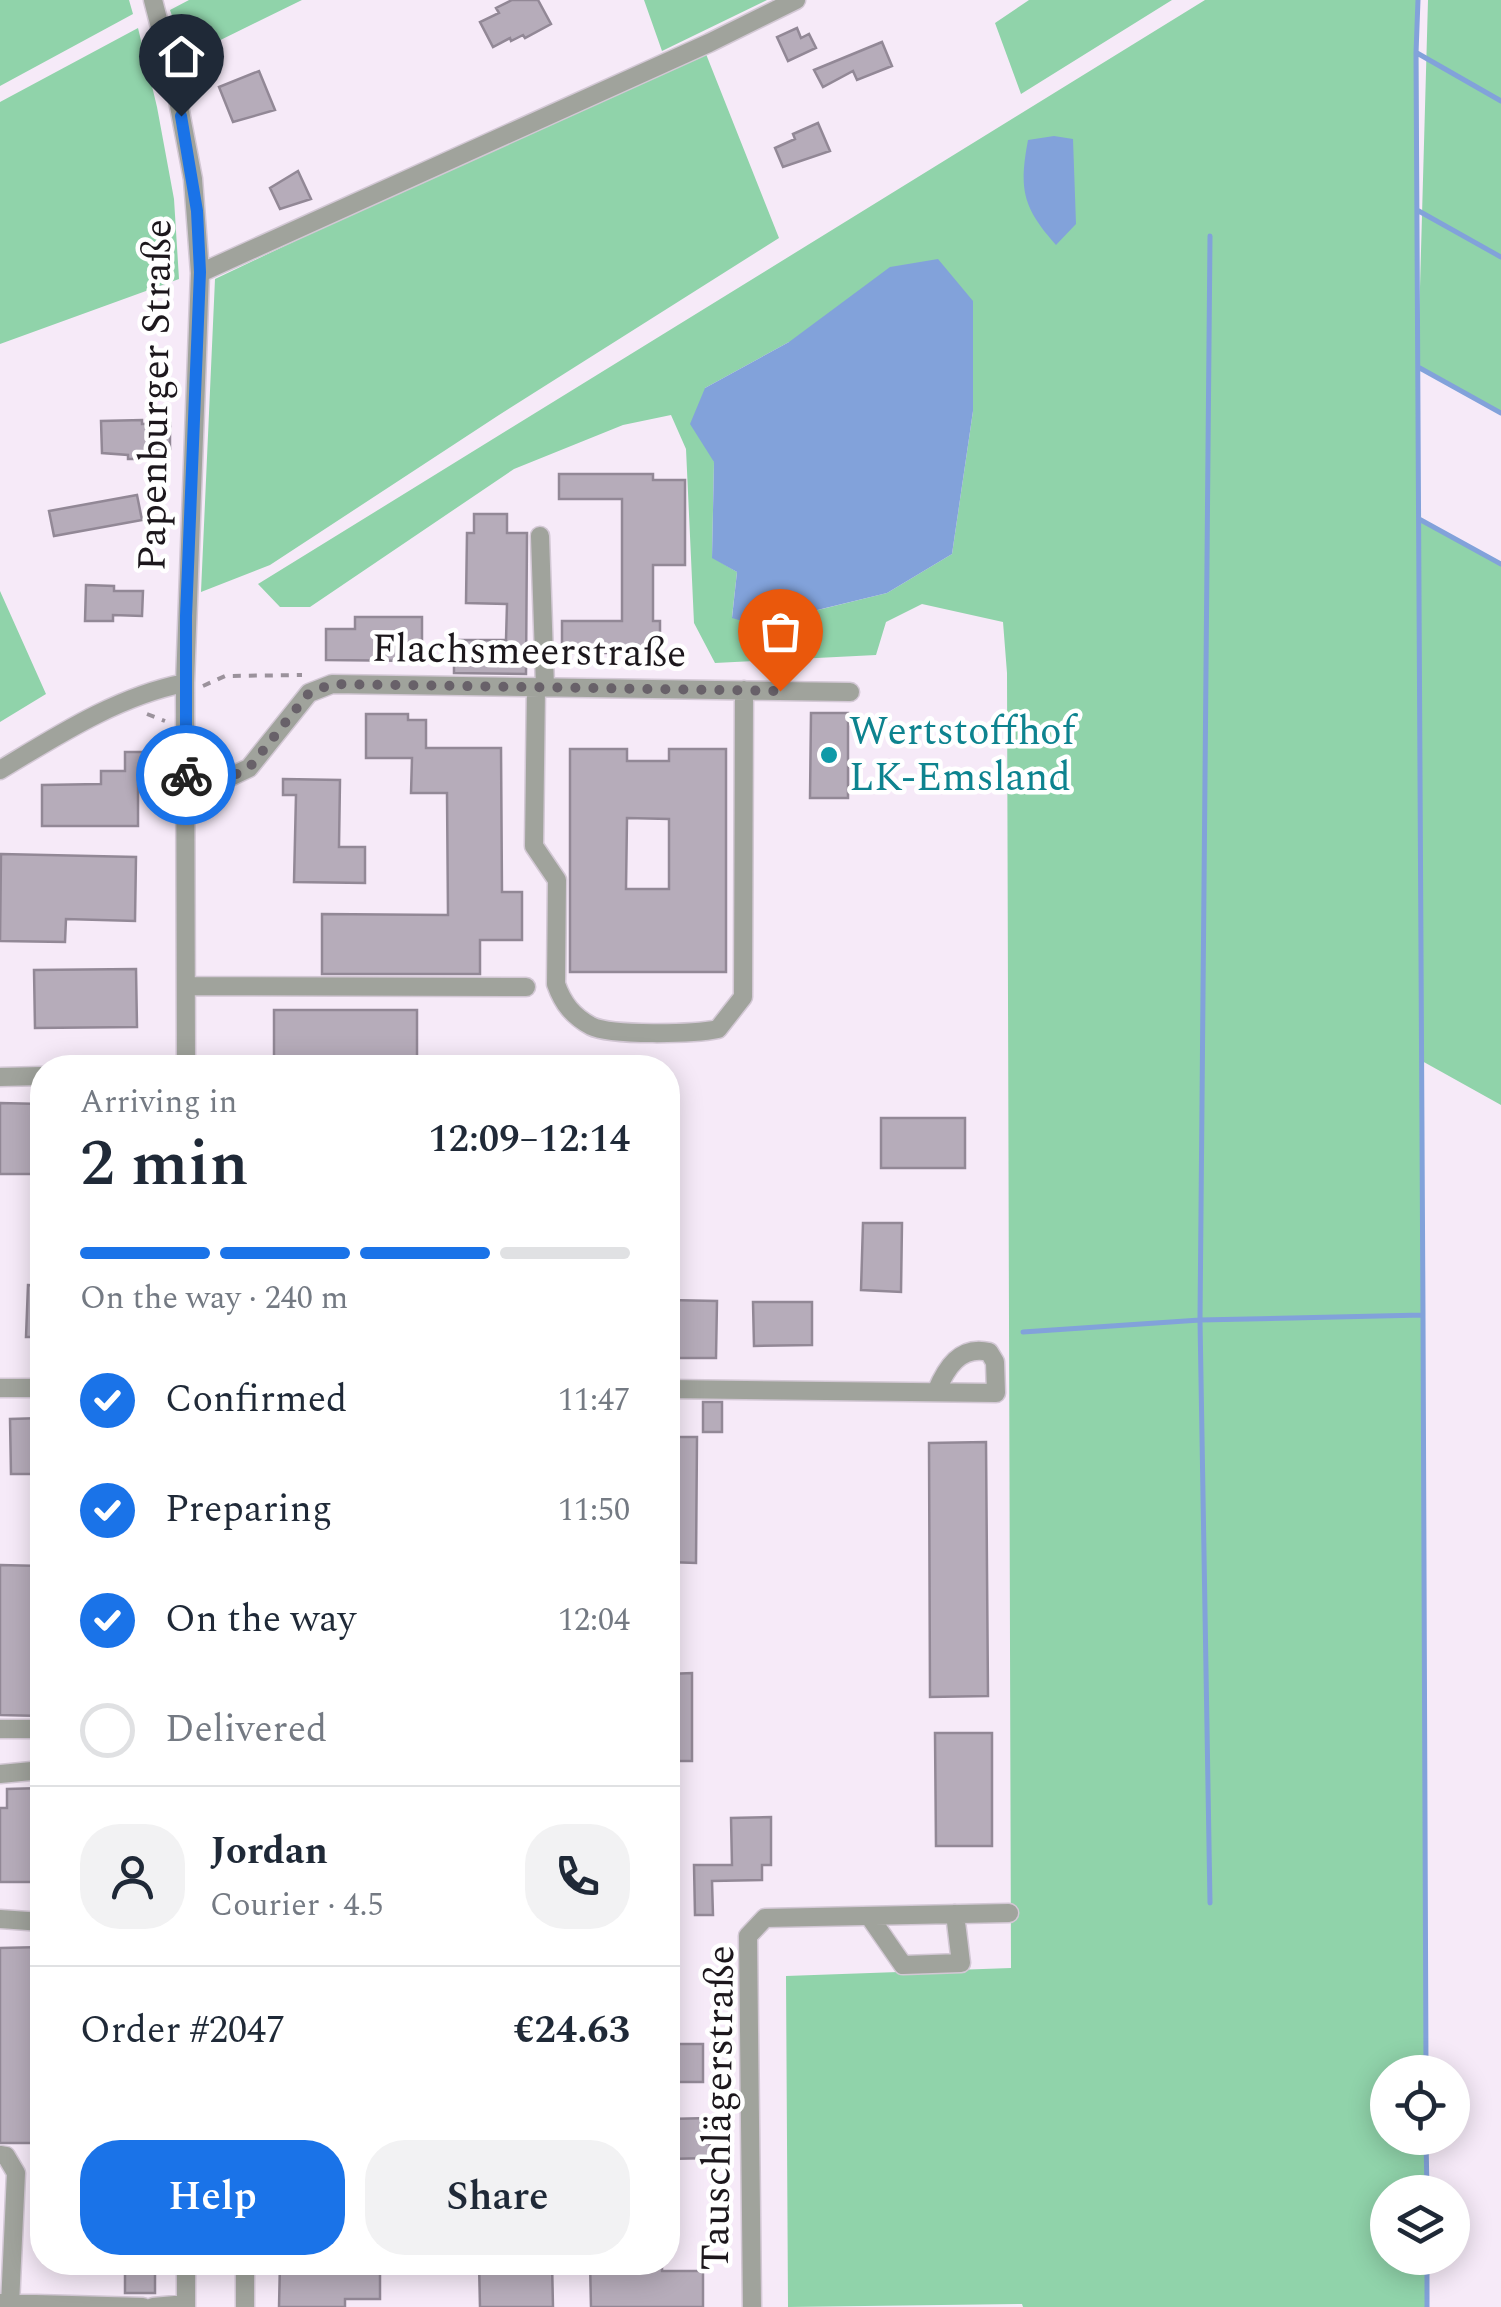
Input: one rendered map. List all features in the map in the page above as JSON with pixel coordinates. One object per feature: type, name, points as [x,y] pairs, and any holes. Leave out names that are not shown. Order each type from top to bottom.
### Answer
[{"type":"street","name":"Papenburger Straße","points":[[153,0],[176,85],[193,178],[200,272],[185,691]]},
{"type":"street","points":[[200,272],[796,0]]},
{"type":"street","points":[[540,536],[534,846],[558,880],[556,984],[561,1000],[594,1028],[691,1034],[718,1029],[743,997],[744,690]]},
{"type":"street","name":"Flachsmeerstraße","points":[[186,778],[232,776],[249,768],[309,693],[332,684],[850,692]]},
{"type":"street","points":[[0,770],[144,692],[185,691],[186,1055]]},
{"type":"street","points":[[186,986],[526,987]]},
{"type":"street","points":[[0,1077],[30,1076]]},
{"type":"street","points":[[0,1388],[30,1388]]},
{"type":"street","points":[[680,1389],[936,1392]]},
{"type":"street","points":[[0,1729],[30,1729]]},
{"type":"street","points":[[0,1774],[30,1771]]},
{"type":"street","name":"Tauschlägerstraße","points":[[752,2307],[748,1936],[765,1918],[1009,1913]]},
{"type":"street","points":[[869,1916],[904,1965],[961,1963],[954,1914]]},
{"type":"street","points":[[0,1919],[30,1921]]},
{"type":"street","points":[[0,2155],[6,2156],[16,2173],[5,2304],[143,2307]]},
{"type":"street","points":[[153,2307],[186,2305],[186,2275]]},
{"type":"street","points":[[245,2307],[246,2275]]},
{"type":"path","points":[[185,691],[225,676],[316,674]]},
{"type":"green space","points":[[0,0],[129,0],[133,14],[0,86]]},
{"type":"green space","points":[[189,0],[302,0],[186,57],[170,10]]},
{"type":"green space","points":[[644,0],[767,0],[662,51]]},
{"type":"green space","points":[[1029,0],[1172,0],[1021,94],[995,23]]},
{"type":"green space","points":[[1205,0],[1418,0],[1419,323],[1428,0],[1501,0],[1501,413],[1418,368],[1419,519],[1501,565],[1501,1105],[1422,1061],[1426,2055],[1370,2055],[1370,2155],[1426,2155],[1426,2175],[1370,2175],[1370,2275],[1426,2275],[1426,2307],[788,2307],[786,1976],[1011,1968],[1007,673],[1003,622],[922,604],[886,622],[876,655],[715,663],[694,623],[686,449],[671,415],[623,425],[514,469],[310,607],[280,607],[258,584]],"holes":[[[789,342],[973,411],[952,554],[887,593],[757,625],[732,617],[737,572],[712,557],[714,462],[705,388]]]},
{"type":"green space","points":[[138,28],[174,199],[179,279],[0,344],[0,102]]},
{"type":"green space","points":[[706,54],[779,238],[270,565],[201,592],[215,279],[415,184]]},
{"type":"green space","points":[[0,591],[46,694],[0,722]]},
{"type":"water","points":[[1054,136],[1073,139],[1076,224],[1056,245],[1030,208],[1024,185],[1028,140]]},
{"type":"water","points":[[938,259],[973,301],[973,411],[952,554],[887,593],[756,625],[732,618],[737,572],[712,558],[714,462],[690,424],[705,388],[789,342],[890,267]]},
{"type":"building","points":[[512,0],[538,0],[551,24],[525,38],[510,38],[493,47],[480,22],[499,13],[496,8]]},
{"type":"building","points":[[797,28],[801,38],[809,34],[816,48],[788,61],[777,37]]},
{"type":"building","points":[[882,42],[892,66],[857,80],[853,71],[823,87],[814,70]]},
{"type":"building","points":[[259,71],[275,110],[233,122],[219,87]]},
{"type":"building","points":[[818,123],[830,151],[783,167],[775,148],[795,139],[793,134]]},
{"type":"building","points":[[298,171],[311,199],[280,209],[270,188]]},
{"type":"building","points":[[142,420],[142,424],[170,423],[170,449],[150,450],[150,459],[102,453],[101,421]]},
{"type":"building","points":[[559,474],[653,474],[653,480],[685,480],[685,565],[653,565],[653,621],[660,621],[660,653],[562,653],[562,621],[622,621],[622,499],[559,499]]},
{"type":"building","points":[[137,495],[142,520],[54,536],[49,511]]},
{"type":"building","points":[[474,514],[507,514],[507,533],[527,533],[526,674],[454,673],[454,640],[506,640],[507,604],[466,603],[467,533],[474,533]]},
{"type":"building","points":[[86,585],[114,586],[114,591],[143,591],[142,616],[113,615],[113,621],[85,621]]},
{"type":"building","points":[[355,617],[422,617],[422,661],[326,660],[326,629],[355,629]]},
{"type":"building","name":"Wertstoffhof LK-Emsland","points":[[811,713],[848,713],[848,798],[810,798]]},
{"type":"building","points":[[366,714],[408,714],[408,720],[426,720],[426,748],[501,748],[502,892],[522,892],[522,940],[480,940],[480,974],[322,974],[322,914],[448,915],[447,793],[411,793],[412,758],[366,758]]},
{"type":"building","points":[[570,749],[627,749],[627,761],[669,761],[669,749],[726,749],[726,972],[570,972]],"holes":[[[627,818],[669,819],[669,889],[626,889]]]},
{"type":"building","points":[[125,752],[153,752],[152,785],[138,785],[138,826],[42,826],[42,785],[101,784],[101,771],[125,771]]},
{"type":"building","points":[[283,779],[340,780],[339,847],[365,847],[365,883],[294,882],[296,795],[283,795]]},
{"type":"building","points":[[1,854],[136,857],[135,921],[66,919],[65,942],[0,941]]},
{"type":"building","points":[[136,969],[137,1027],[35,1028],[34,970]]},
{"type":"building","points":[[274,1010],[417,1010],[417,1055],[274,1055]]},
{"type":"building","points":[[0,1103],[30,1104],[30,1174],[0,1174]]},
{"type":"building","points":[[881,1118],[965,1118],[965,1168],[881,1168]]},
{"type":"building","points":[[863,1223],[902,1223],[901,1292],[861,1290]]},
{"type":"building","points":[[28,1285],[30,1337],[26,1337]]},
{"type":"building","points":[[680,1300],[717,1301],[716,1358],[680,1358]]},
{"type":"building","points":[[753,1302],[812,1302],[812,1345],[754,1346]]},
{"type":"building","points":[[703,1402],[722,1402],[722,1432],[703,1432]]},
{"type":"building","points":[[30,1418],[30,1474],[11,1474],[10,1419]]},
{"type":"building","points":[[680,1437],[697,1437],[696,1563],[680,1562]]},
{"type":"building","points":[[986,1442],[988,1696],[930,1697],[929,1443]]},
{"type":"building","points":[[0,1565],[30,1566],[30,1716],[0,1715]]},
{"type":"building","points":[[692,1673],[692,1761],[680,1761],[680,1674]]},
{"type":"building","points":[[935,1733],[992,1733],[992,1846],[936,1846]]},
{"type":"building","points":[[30,1788],[30,1882],[0,1882],[0,1808],[7,1808],[7,1789]]},
{"type":"building","points":[[771,1817],[771,1865],[762,1865],[762,1880],[712,1881],[713,1915],[695,1915],[694,1865],[732,1865],[731,1818]]},
{"type":"building","points":[[30,1947],[30,2143],[0,2143],[0,1948]]},
{"type":"building","points":[[680,2044],[703,2044],[703,2082],[680,2082]]},
{"type":"building","points":[[709,2118],[710,2158],[680,2159],[680,2119]]},
{"type":"building","points":[[680,2271],[703,2271],[703,2307],[591,2307],[590,2275],[680,2275]]},
{"type":"building","points":[[125,2275],[155,2275],[155,2293],[125,2293]]},
{"type":"building","points":[[280,2275],[380,2275],[380,2299],[345,2299],[345,2307],[279,2307]]},
{"type":"building","points":[[479,2275],[552,2275],[553,2307],[480,2307]]},
{"type":"waterway","points":[[1418,0],[1423,1315]]},
{"type":"waterway","points":[[1417,53],[1501,101]]},
{"type":"waterway","points":[[1417,210],[1501,257]]},
{"type":"waterway","points":[[1210,236],[1200,1320],[1210,1903]]},
{"type":"waterway","points":[[1418,367],[1501,413]]},
{"type":"waterway","points":[[1419,519],[1501,564]]},
{"type":"waterway","points":[[1023,1332],[1200,1320],[1423,1315],[1426,2055]]},
{"type":"waterway","points":[[1426,2155],[1427,2175]]},
{"type":"waterway","points":[[1427,2275],[1427,2307]]},
{"type":"way so far","points":[[186,775],[232,776],[249,768],[309,693],[332,684],[780,691]]},
{"type":"place","name":"Wertstoffhof LK-Emsland","points":[[829,755]]},
{"type":"route","points":[[181,116],[193,178],[200,272],[186,616],[186,775]]}]
